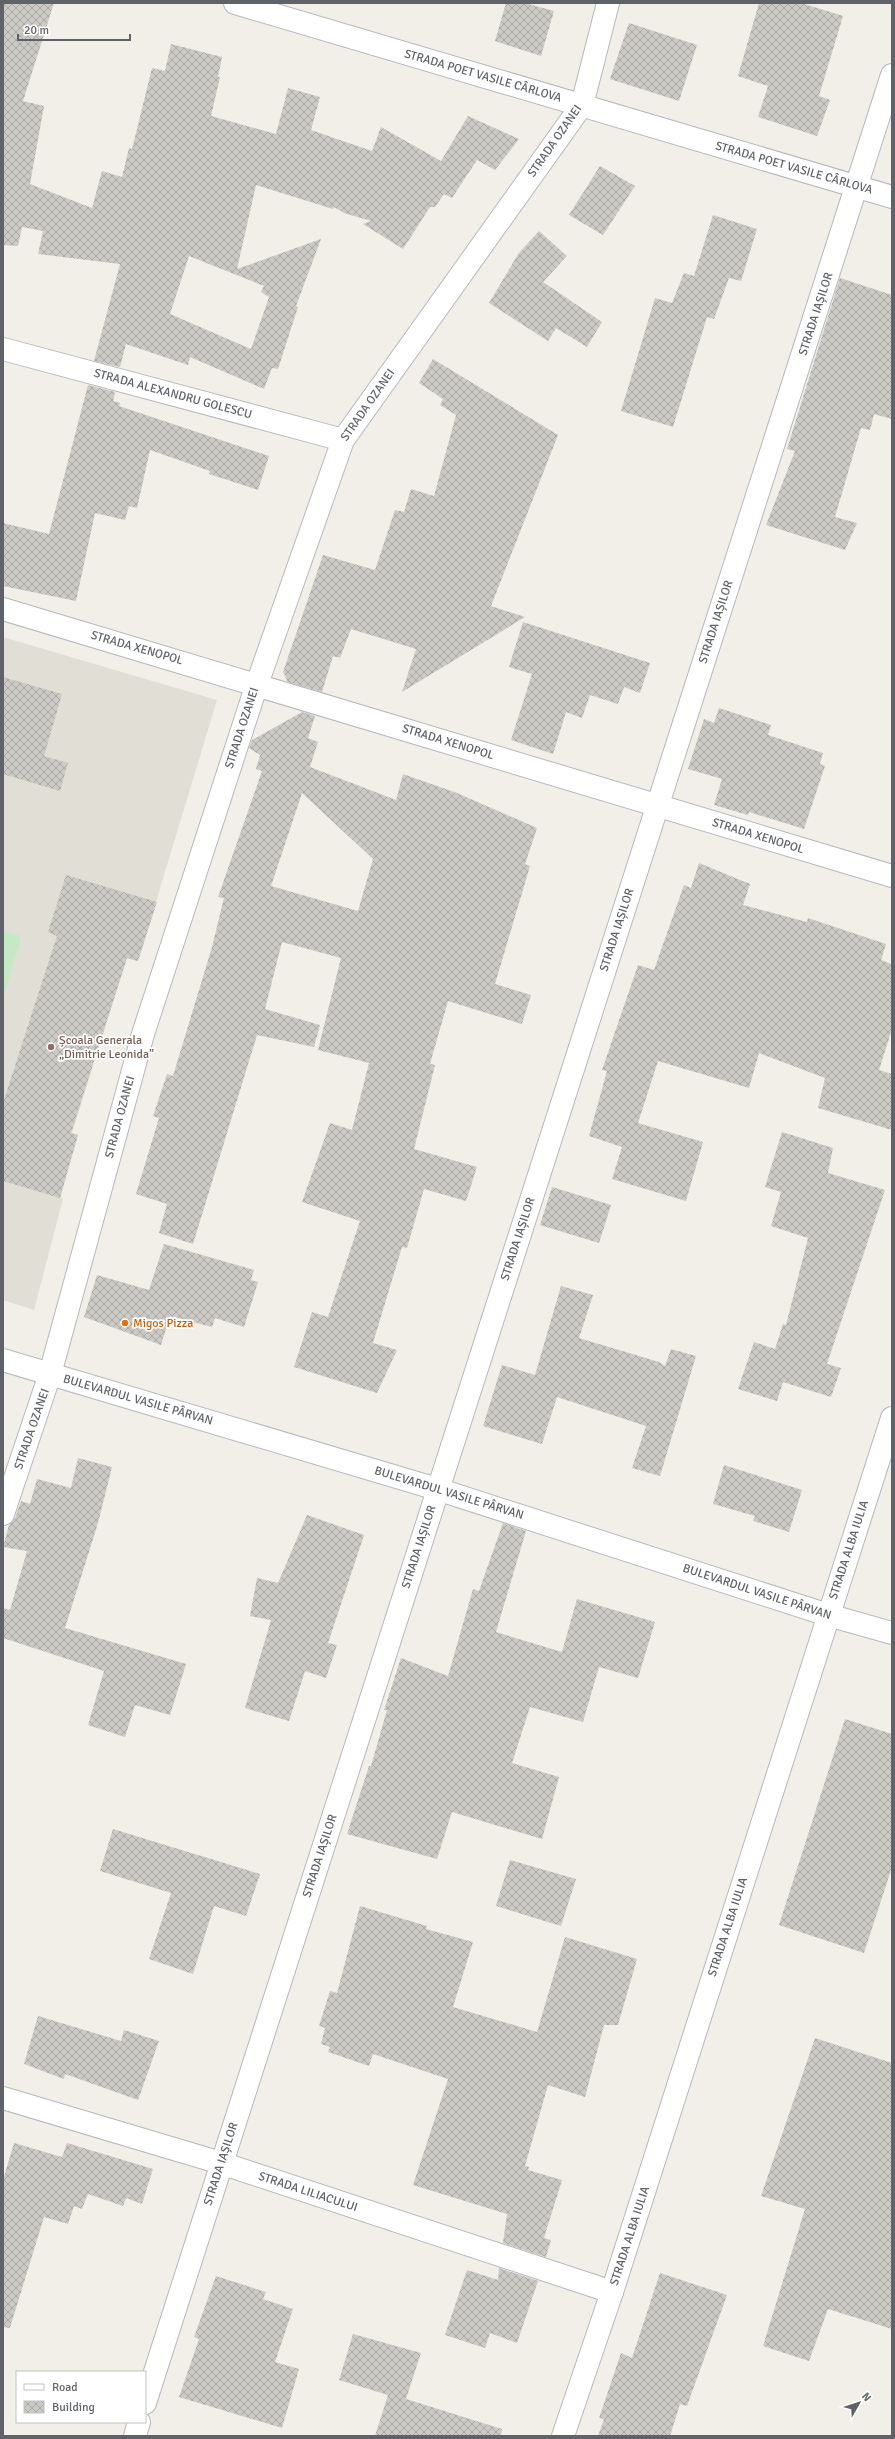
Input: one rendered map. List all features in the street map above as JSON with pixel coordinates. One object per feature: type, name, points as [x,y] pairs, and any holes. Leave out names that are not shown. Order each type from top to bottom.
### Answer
[{"type":"street","name":"STRADA POET VASILE CÂRLOVA","points":[[235,3],[892,197]]},
{"type":"street","name":"STRADA OZANEI","points":[[3,1514],[50,1374],[143,1034],[257,684],[343,440],[582,105],[608,3]]},
{"type":"street","name":"STRADA IAȘILOR","points":[[146,2400],[437,1489],[892,75]]},
{"type":"street","name":"STRADA ALEXANDRU GOLESCU","points":[[3,349],[343,440]]},
{"type":"street","name":"STRADA XENOPOL","points":[[3,609],[257,684],[892,876]]},
{"type":"street","name":"BULEVARDUL VASILE PÂRVAN","points":[[3,1360],[437,1489],[828,1615],[892,1633]]},
{"type":"street","name":"STRADA ALBA IULIA","points":[[563,2436],[612,2292],[892,1418]]},
{"type":"street","name":"STRADA LILIACULUI","points":[[3,2098],[222,2163],[612,2292]]},
{"type":"street","points":[[135,2436],[139,2423]]},
{"type":"shaded area","name":"Școala Generala „Dimitrie Leonida”","points":[[3,637],[217,700],[138,961],[127,958],[72,1133],[78,1135],[60,1197],[63,1199],[34,1310],[3,1300]]},
{"type":"green space","points":[[3,931],[21,936],[3,998]]},
{"type":"building","points":[[3,3],[54,3],[23,101],[44,106],[30,184],[92,208],[102,171],[122,177],[129,148],[132,149],[152,68],[165,71],[171,44],[222,57],[218,77],[220,77],[211,116],[276,134],[288,88],[320,97],[311,130],[372,151],[381,127],[441,161],[468,116],[519,139],[495,170],[477,160],[452,198],[444,194],[435,207],[430,207],[403,249],[363,224],[371,221],[344,213],[334,207],[333,209],[256,185],[237,269],[321,239],[296,306],[298,307],[278,369],[272,368],[264,389],[190,357],[188,365],[126,344],[120,367],[94,361],[120,264],[38,254],[43,231],[22,227],[18,246],[3,245]],"holes":[[[189,256],[264,286],[261,292],[269,297],[251,349],[170,314]]]},
{"type":"building","points":[[506,3],[525,3],[554,11],[541,56],[495,41]]},
{"type":"building","points":[[759,3],[801,3],[843,16],[819,96],[830,100],[817,136],[758,117],[768,86],[738,76]]},
{"type":"building","points":[[629,23],[697,45],[679,101],[610,79]]},
{"type":"building","points":[[600,166],[635,186],[603,235],[569,215]]},
{"type":"building","points":[[713,215],[757,229],[741,281],[729,278],[714,319],[707,317],[673,427],[621,411],[655,298],[672,303],[684,273],[694,276]]},
{"type":"building","points":[[539,231],[567,256],[543,282],[602,322],[587,347],[556,328],[548,341],[489,303],[519,253]]},
{"type":"building","points":[[840,278],[892,295],[892,419],[874,414],[870,430],[861,428],[835,517],[857,523],[845,550],[766,525],[795,451],[787,449]]},
{"type":"building","points":[[433,359],[558,435],[491,606],[525,617],[402,692],[416,649],[351,629],[340,658],[333,656],[322,692],[288,682],[283,672],[323,555],[375,570],[395,510],[404,512],[411,489],[434,496],[456,415],[440,405],[443,399],[419,383]]},
{"type":"building","points":[[88,385],[115,392],[113,401],[120,403],[119,406],[269,456],[258,490],[209,474],[210,471],[150,450],[137,508],[129,506],[125,520],[95,513],[76,601],[3,586],[3,523],[49,534]]},
{"type":"building","points":[[523,622],[650,663],[640,693],[624,687],[618,704],[590,695],[582,718],[566,712],[553,754],[511,740],[532,674],[509,667]]},
{"type":"building","points":[[3,677],[62,694],[44,756],[68,763],[60,791],[3,774]]},
{"type":"building","points":[[719,708],[771,725],[768,735],[823,753],[820,764],[825,766],[804,829],[749,812],[748,815],[714,805],[722,779],[688,769],[704,719],[714,723]]},
{"type":"building","points":[[302,712],[315,716],[308,738],[318,742],[310,767],[396,800],[403,774],[457,793],[537,828],[525,864],[530,866],[495,984],[531,995],[522,1024],[448,1001],[430,1064],[435,1065],[414,1149],[477,1167],[466,1201],[424,1189],[407,1248],[402,1247],[373,1343],[397,1350],[377,1393],[294,1367],[312,1312],[328,1317],[360,1221],[302,1202],[330,1123],[352,1130],[369,1063],[318,1050],[341,958],[282,942],[265,1009],[320,1025],[314,1047],[257,1035],[193,1244],[159,1233],[167,1204],[136,1194],[159,1118],[153,1116],[167,1074],[173,1076],[212,947],[224,898],[218,897],[262,771],[256,769],[260,755],[249,748],[252,740]],"holes":[[[302,793],[373,859],[358,911],[271,886]]]},
{"type":"building","points":[[699,863],[750,884],[743,905],[807,922],[808,918],[886,944],[881,960],[892,964],[892,1029],[879,1070],[892,1074],[892,1130],[818,1108],[825,1078],[759,1053],[749,1088],[658,1061],[638,1123],[703,1142],[686,1201],[612,1179],[622,1147],[589,1136],[607,1071],[602,1070],[638,965],[654,970],[684,885],[691,888]]},
{"type":"building","points":[[66,875],[157,902],[138,961],[127,958],[71,1133],[78,1135],[60,1198],[3,1181],[3,1103],[57,936],[48,932]]},
{"type":"building","points":[[782,1132],[833,1148],[828,1173],[885,1190],[827,1364],[841,1368],[831,1397],[783,1382],[777,1401],[738,1389],[754,1342],[775,1349],[783,1324],[786,1325],[808,1238],[771,1226],[781,1192],[765,1187]]},
{"type":"building","points":[[552,1187],[611,1205],[599,1243],[540,1225]]},
{"type":"building","points":[[164,1244],[254,1270],[251,1280],[258,1282],[244,1327],[215,1318],[212,1327],[170,1316],[161,1345],[84,1317],[97,1275],[149,1290]]},
{"type":"building","points":[[561,1286],[593,1295],[579,1338],[659,1362],[665,1366],[671,1349],[696,1356],[660,1476],[632,1468],[646,1426],[557,1397],[542,1444],[483,1426],[502,1365],[535,1375]]},
{"type":"building","points":[[78,1458],[112,1467],[98,1523],[65,1628],[186,1664],[170,1715],[135,1705],[125,1737],[88,1725],[104,1671],[3,1638],[3,1608],[10,1610],[27,1551],[3,1547],[9,1525],[15,1518],[21,1501],[30,1504],[37,1479],[71,1488]]},
{"type":"building","points":[[724,1465],[802,1490],[789,1532],[753,1521],[755,1516],[713,1504]]},
{"type":"building","points":[[307,1515],[364,1535],[328,1643],[337,1645],[326,1678],[305,1671],[289,1721],[245,1708],[271,1620],[250,1616],[257,1578],[278,1583]]},
{"type":"building","points":[[503,1523],[526,1531],[496,1632],[562,1652],[577,1599],[655,1622],[638,1678],[599,1667],[583,1722],[530,1707],[512,1763],[559,1777],[542,1839],[452,1812],[437,1859],[347,1834],[369,1766],[371,1766],[387,1710],[384,1710],[401,1658],[448,1676],[473,1589],[479,1591]]},
{"type":"building","points":[[845,1719],[892,1734],[892,1867],[864,1953],[779,1925]]},
{"type":"building","points":[[113,1829],[260,1874],[246,1916],[214,1906],[193,1974],[149,1959],[171,1893],[100,1871]]},
{"type":"building","points":[[510,1860],[576,1879],[561,1926],[496,1906]]},
{"type":"building","points":[[360,1906],[427,1926],[426,1929],[473,1942],[453,2007],[537,2032],[565,1937],[637,1959],[618,2025],[604,2025],[585,2097],[548,2085],[525,2166],[529,2167],[528,2170],[562,2180],[544,2238],[551,2240],[546,2257],[503,2243],[507,2214],[413,2185],[448,2079],[373,2054],[369,2066],[328,2052],[330,2047],[321,2044],[325,2028],[319,2026],[330,1991],[337,1993]]},
{"type":"building","points":[[38,2016],[121,2041],[124,2030],[159,2041],[138,2100],[65,2074],[64,2079],[24,2064]]},
{"type":"building","points":[[815,2038],[892,2063],[892,2329],[828,2309],[809,2361],[763,2346],[805,2209],[761,2196]]},
{"type":"building","points":[[14,2143],[62,2157],[67,2143],[153,2169],[142,2204],[126,2198],[123,2206],[88,2194],[82,2209],[74,2206],[68,2224],[44,2217],[10,2328],[3,2327],[3,2180]]},
{"type":"building","points":[[499,2268],[538,2281],[517,2343],[490,2333],[485,2348],[445,2335],[467,2270],[498,2280]]},
{"type":"building","points":[[660,2273],[727,2295],[687,2406],[680,2404],[670,2436],[598,2436],[604,2419],[599,2418],[621,2353],[632,2358]]},
{"type":"building","points":[[216,2276],[266,2292],[263,2299],[293,2309],[275,2362],[299,2369],[282,2428],[179,2397],[199,2339],[194,2337]]},
{"type":"building","points":[[353,2334],[421,2353],[406,2399],[502,2429],[501,2436],[375,2436],[388,2395],[339,2380]]},
{"type":"place","name":"Școala Generala „Dimitrie Leonida”","points":[[51,1047]]},
{"type":"place","name":"Migos Pizza","points":[[125,1323]]}]
